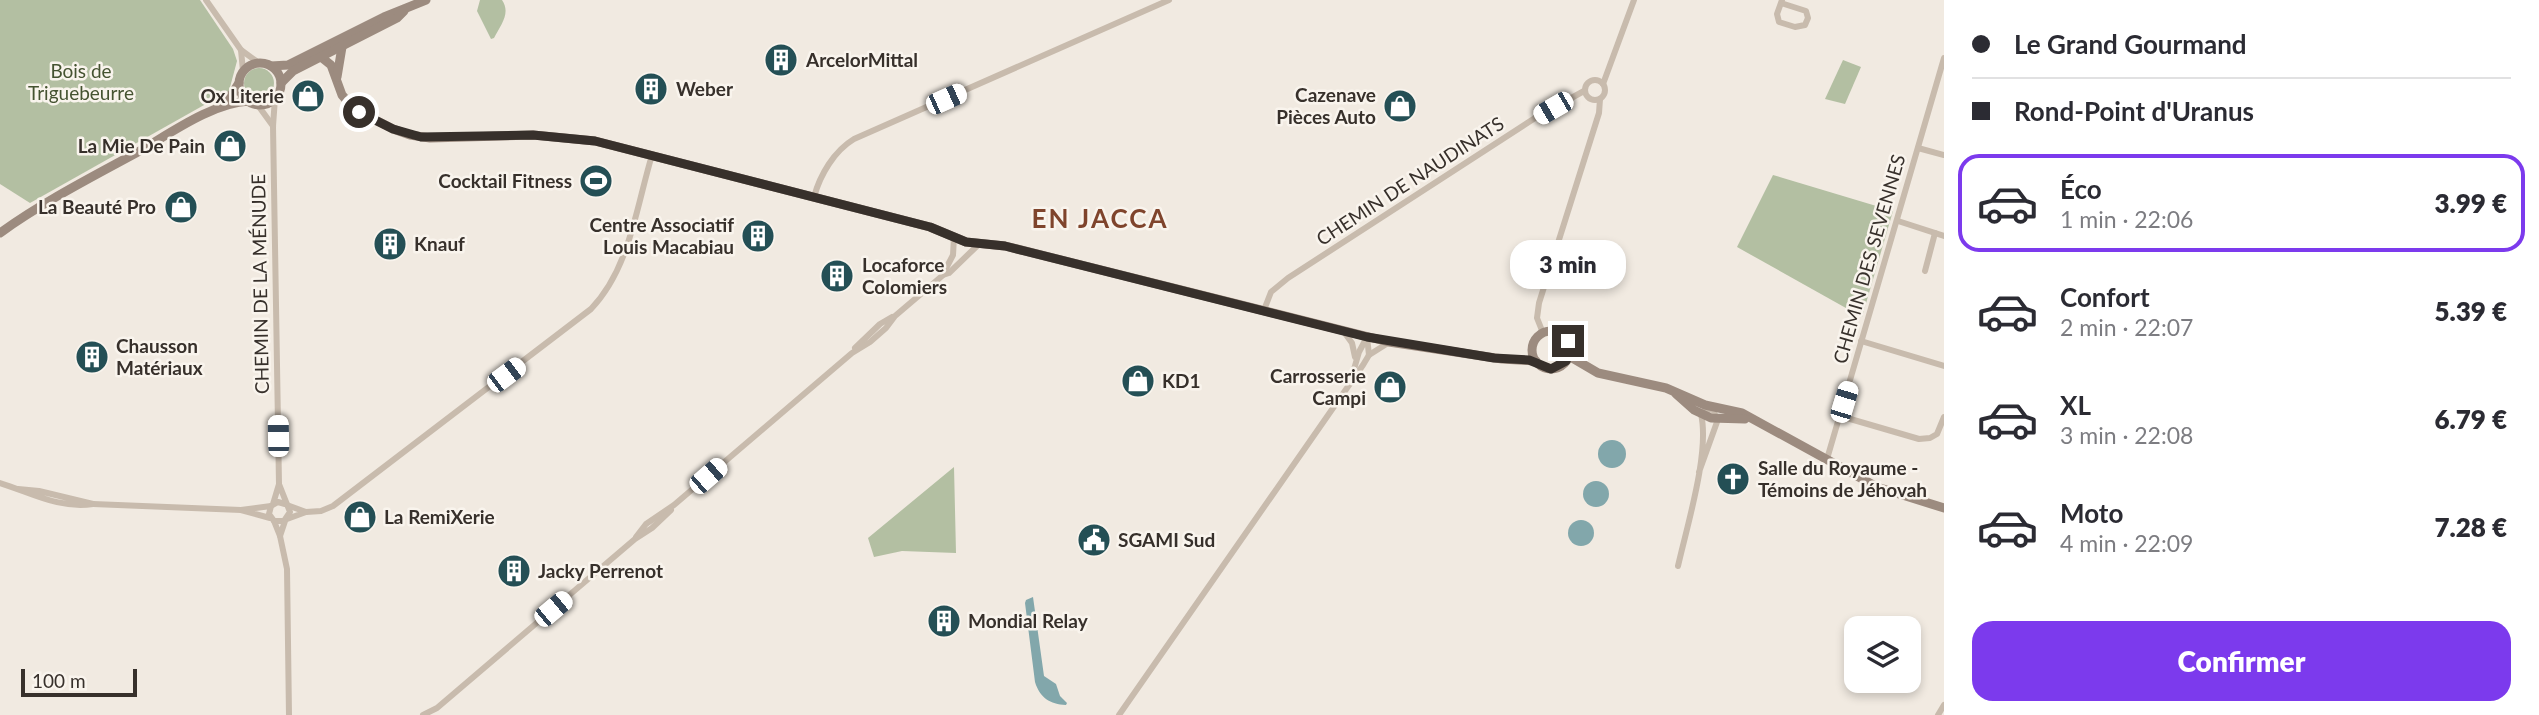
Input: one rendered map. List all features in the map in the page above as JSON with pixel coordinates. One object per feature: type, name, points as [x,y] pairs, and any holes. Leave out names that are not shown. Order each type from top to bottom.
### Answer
[{"type":"street","points":[[206,0],[241,50],[259,63],[271,66],[288,65],[426,0]]},
{"type":"street","points":[[814,197],[826,168],[850,142],[1169,0]]},
{"type":"street","points":[[1543,333],[1536,318],[1539,303],[1599,113],[1600,99],[1604,95],[1603,84],[1634,0]]},
{"type":"street","points":[[1781,2],[1806,11],[1808,18],[1805,25],[1796,27],[1781,23],[1777,15],[1781,2]]},
{"type":"street","points":[[214,109],[235,102],[268,103],[275,98],[281,83],[295,70],[397,18],[405,10]]},
{"type":"street","points":[[336,78],[342,47]]},
{"type":"street","points":[[0,233],[50,201],[214,109],[232,94],[239,83],[243,71],[241,50]]},
{"type":"street","points":[[321,57],[331,65],[342,95],[354,109],[410,135],[430,138],[533,135],[595,141],[930,227],[978,245],[1005,246],[1367,337],[1536,361]]},
{"type":"street","name":"CHEMIN DES SEVENNES","points":[[1827,459],[1944,58]]},
{"type":"street","points":[[243,71],[249,65],[259,63]]},
{"type":"street","points":[[271,66],[279,75],[281,83]]},
{"type":"street","points":[[1600,99],[1590,99],[1584,91],[1589,81],[1603,84]]},
{"type":"street","points":[[239,83],[242,95],[253,103],[273,126]]},
{"type":"street","name":"CHEMIN DE NAUDINATS","points":[[1264,310],[1271,292],[1288,278],[1535,118],[1584,91]]},
{"type":"street","name":"CHEMIN DE LA MÉNUDE","points":[[275,98],[273,126],[279,484],[286,504]]},
{"type":"street","name":"CHEMIN DES SEVENNES","points":[[1918,148],[1944,155]]},
{"type":"street","points":[[0,483],[37,498],[80,506],[93,504],[241,510],[278,502],[306,512],[321,512],[333,506],[591,309],[609,288],[623,259],[652,155]]},
{"type":"street","points":[[1898,221],[1944,236]]},
{"type":"street","points":[[1925,271],[1935,233]]},
{"type":"street","points":[[942,276],[953,256],[954,237]]},
{"type":"street","points":[[433,715],[636,537],[646,524],[674,505],[852,353],[870,342],[895,316],[949,273],[978,245]]},
{"type":"street","points":[[1343,331],[1352,343],[1356,360]]},
{"type":"street","points":[[1513,359],[1533,346],[1543,333],[1552,331],[1565,337],[1570,346],[1569,356],[1562,365],[1551,369],[1536,361],[1533,346]]},
{"type":"street","points":[[1367,337],[1369,355]]},
{"type":"street","points":[[1350,380],[1367,337]]},
{"type":"street","points":[[1861,341],[1944,366]]},
{"type":"street","points":[[1119,715],[1350,380],[1369,355],[1389,342]]},
{"type":"street","points":[[1569,356],[1598,373],[1670,389],[1713,408],[1736,411],[1877,487],[1944,508]]},
{"type":"street","points":[[1670,389],[1701,414],[1760,423]]},
{"type":"street","points":[[1701,414],[1713,408]]},
{"type":"street","points":[[1678,566],[1699,472],[1717,418],[1713,408]]},
{"type":"street","points":[[1699,472],[1704,428],[1701,414]]},
{"type":"street","points":[[1840,416],[1923,440],[1937,434],[1944,417]]},
{"type":"street","name":"CHEMIN DE LA MÉNUDE","points":[[272,505],[279,484]]},
{"type":"street","points":[[280,536],[290,512],[286,504]]},
{"type":"street","points":[[272,505],[269,514],[280,536],[286,569],[289,715]]},
{"type":"street","points":[[241,510],[273,520],[286,520],[306,512]]},
{"type":"street","points":[[1938,715],[1944,705]]},
{"type":"street","points":[[423,715],[438,708]]},
{"type":"green space","name":"Bois de Triguebeurre","points":[[0,0],[200,0],[233,49],[237,61],[229,91],[30,203],[0,184]]},
{"type":"green space","points":[[480,0],[502,0],[505,5],[504,19],[491,39],[477,11]]},
{"type":"green space","points":[[1843,60],[1861,67],[1845,104],[1825,99]]},
{"type":"green space","points":[[259,68],[270,72],[274,83],[270,94],[259,98],[248,94],[244,83],[248,72]]},
{"type":"green space","points":[[1773,175],[1893,211],[1862,317],[1737,247]]},
{"type":"green space","points":[[954,467],[956,553],[902,551],[874,557],[868,538]]},
{"type":"water","points":[[1612,440],[1622,444],[1626,454],[1622,464],[1612,468],[1602,464],[1598,454],[1602,444]]},
{"type":"water","points":[[1596,481],[1605,485],[1609,494],[1605,503],[1596,507],[1587,503],[1583,494],[1587,485]]},
{"type":"water","points":[[1581,520],[1590,524],[1594,533],[1590,542],[1581,546],[1572,542],[1568,533],[1572,524]]},
{"type":"water","points":[[1033,597],[1044,676],[1056,684],[1066,705],[1046,699],[1035,682],[1025,603]]},
{"type":"place","name":"ArcelorMittal","points":[[781,60]]},
{"type":"place","name":"Weber","points":[[651,89]]},
{"type":"place","name":"Ox Literie","points":[[308,96]]},
{"type":"place","name":"Cazenave Pièces Auto","points":[[1400,106]]},
{"type":"place","name":"La Mie De Pain","points":[[230,146]]},
{"type":"place","name":"Cocktail Fitness","points":[[596,181]]},
{"type":"place","name":"La Beauté Pro","points":[[181,207]]},
{"type":"place","name":"Centre Associatif Louis Macabiau","points":[[758,236]]},
{"type":"place","name":"Knauf","points":[[390,244]]},
{"type":"place","name":"Locaforce Colomiers","points":[[837,276]]},
{"type":"place","name":"Chausson Matériaux","points":[[92,357]]},
{"type":"place","name":"KD1","points":[[1138,381]]},
{"type":"place","name":"Carrosserie Campi","points":[[1390,387]]},
{"type":"place","name":"Salle du Royaume - Témoins de Jéhovah","points":[[1733,479]]},
{"type":"place","name":"La RemiXerie","points":[[360,517]]},
{"type":"place","name":"SGAMI Sud","points":[[1094,540]]},
{"type":"place","name":"Jacky Perrenot","points":[[514,571]]},
{"type":"place","name":"Mondial Relay","points":[[944,621]]},
{"type":"district","name":"EN JACCA","points":[[1100,219]]},
{"type":"route","points":[[359,112],[393,129],[421,137],[533,135],[595,141],[943,230],[966,242],[1005,246],[1389,342],[1502,359],[1536,361],[1551,369],[1566,361],[1570,351],[1568,341]]}]
